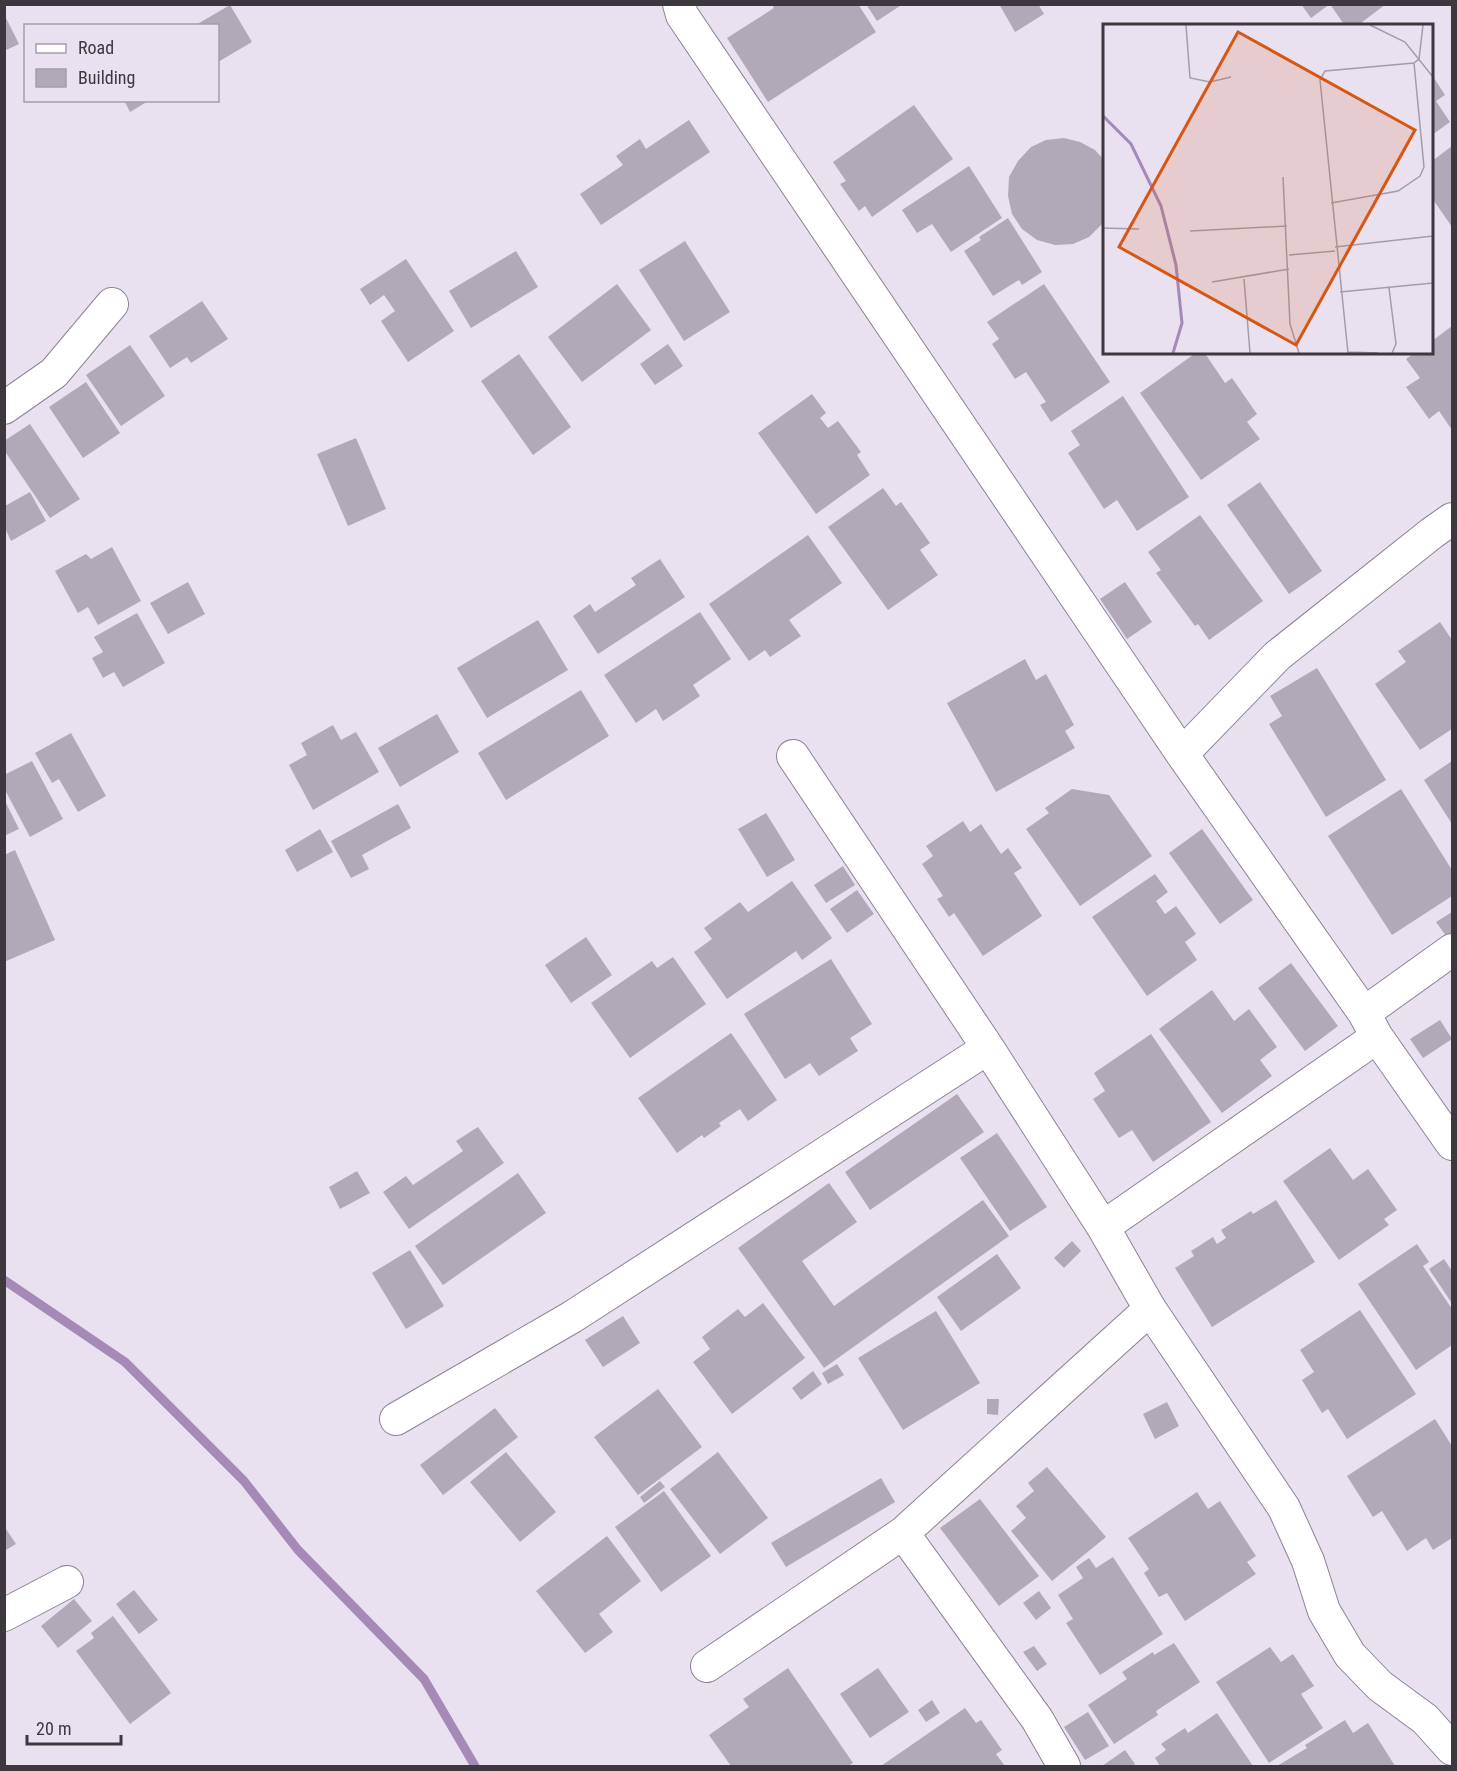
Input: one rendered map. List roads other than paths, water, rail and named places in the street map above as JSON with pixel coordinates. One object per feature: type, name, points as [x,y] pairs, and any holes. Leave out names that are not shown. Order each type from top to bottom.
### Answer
[{"type":"street","points":[[679,4],[682,15],[1182,754],[1452,1144]]},
{"type":"street","points":[[4,408],[54,373],[112,304]]},
{"type":"street","points":[[1182,754],[1276,656],[1452,519]]},
{"type":"street","points":[[793,756],[988,1048],[1103,1227],[1150,1309],[1284,1508],[1308,1562],[1324,1611],[1350,1655],[1380,1686],[1425,1719],[1452,1749]]},
{"type":"street","points":[[1103,1227],[1371,1025],[1452,950]]},
{"type":"street","points":[[396,1419],[572,1317],[988,1048]]},
{"type":"street","points":[[707,1666],[903,1533],[1150,1309]]},
{"type":"street","points":[[903,1533],[1037,1719],[1064,1767]]},
{"type":"street","points":[[4,1615],[67,1582]]},
{"type":"waterway","points":[[4,1280],[125,1362],[244,1481],[298,1550],[424,1679],[475,1766]]}]
